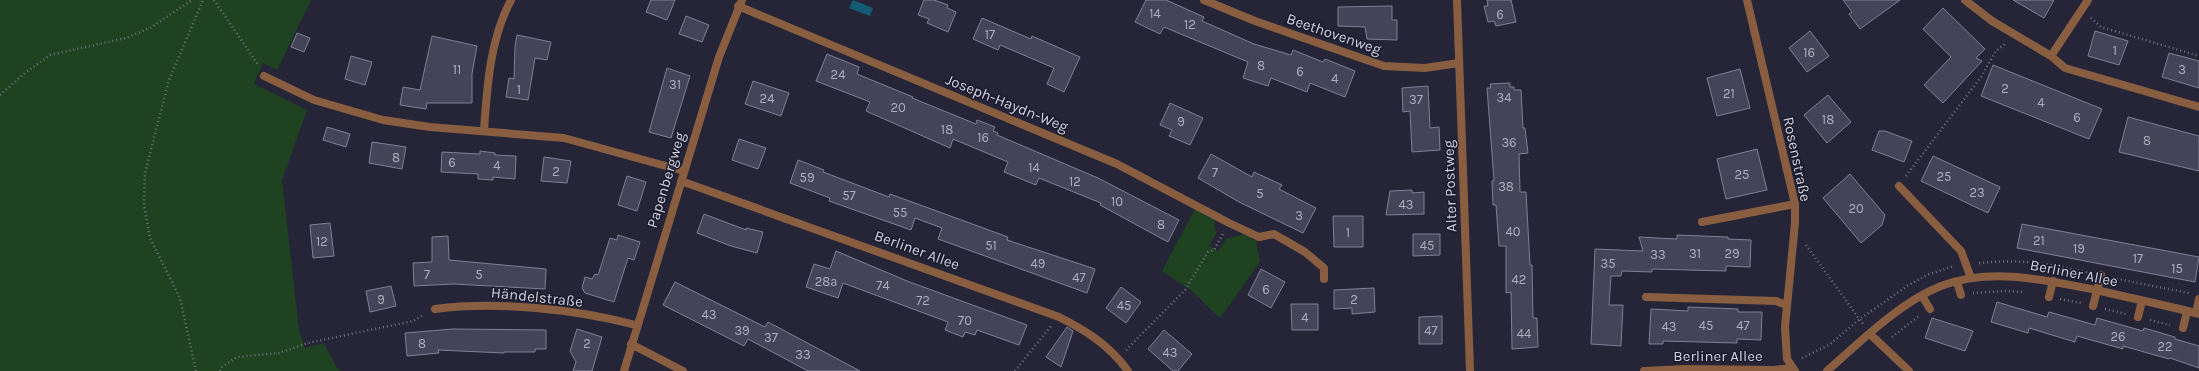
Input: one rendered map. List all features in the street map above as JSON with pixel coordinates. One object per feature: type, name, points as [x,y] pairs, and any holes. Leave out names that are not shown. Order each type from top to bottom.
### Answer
[{"type":"street","points":[[484,130],[489,77],[504,12],[511,0]]},
{"type":"street","name":"Beethovenweg","points":[[1204,0],[1255,22],[1384,66],[1425,68],[1459,63]]},
{"type":"street","name":"Alter Postweg","points":[[1457,0],[1470,371]]},
{"type":"street","name":"Rosenstraße","points":[[1747,0],[1795,204],[1785,327],[1787,359],[1794,369]]},
{"type":"street","points":[[1965,0],[1992,22],[2051,56],[2065,68],[2199,106]]},
{"type":"street","points":[[2051,56],[2088,0]]},
{"type":"street","name":"Papenbergweg","points":[[624,371],[636,325],[719,58],[740,3]]},
{"type":"street","name":"Joseph-Haydn-Weg","points":[[740,3],[1117,164],[1229,223],[1259,237],[1274,234],[1305,252],[1324,268],[1324,279]]},
{"type":"street","points":[[264,76],[314,100],[383,120],[430,127],[484,130],[564,138],[684,171]]},
{"type":"street","name":"Berliner Allee","points":[[681,181],[1059,317],[1087,331],[1104,343],[1118,356],[1128,371]]},
{"type":"street","points":[[1899,186],[1962,251],[1971,278]]},
{"type":"street","points":[[1702,222],[1795,204]]},
{"type":"street","points":[[2093,306],[2101,276]]},
{"type":"street","name":"Berliner Allee","points":[[1827,371],[1908,303],[1940,286],[1971,278],[2034,277],[2142,300],[2187,312],[2198,313]]},
{"type":"street","points":[[2050,297],[2053,281]]},
{"type":"street","points":[[1957,282],[1961,295]]},
{"type":"street","points":[[1922,296],[1930,309]]},
{"type":"street","points":[[1646,297],[1776,301],[1786,305]]},
{"type":"street","points":[[2198,313],[2199,299]]},
{"type":"street","points":[[2138,317],[2142,300]]},
{"type":"street","name":"Händelstraße","points":[[435,309],[491,305],[565,312],[636,325]]},
{"type":"street","points":[[2183,328],[2187,312]]},
{"type":"street","points":[[1870,334],[1909,371]]},
{"type":"street","points":[[631,344],[683,371]]},
{"type":"street","name":"Berliner Allee","points":[[1644,371],[1685,368],[1794,369]]},
{"type":"path","points":[[0,95],[24,73],[50,55],[126,38],[150,28],[192,0]]},
{"type":"path","points":[[196,371],[180,298],[150,238],[144,199],[145,172],[169,80],[203,0]]},
{"type":"path","points":[[214,0],[264,76]]},
{"type":"path","points":[[2082,8],[2100,27],[2199,56]]},
{"type":"path","points":[[1899,186],[1980,77],[1996,51]]},
{"type":"path","points":[[1118,356],[1134,344],[1185,290],[1208,252],[1214,250],[1229,223]]},
{"type":"path","points":[[1792,244],[1806,245],[1870,334]]},
{"type":"path","points":[[1961,295],[2005,291],[2027,293]]},
{"type":"path","points":[[2050,297],[2183,328]]},
{"type":"path","points":[[1880,344],[1896,335],[1909,322],[1930,309]]},
{"type":"path","points":[[1015,371],[1059,317]]},
{"type":"path","points":[[220,371],[222,367],[237,357],[279,353],[308,343],[413,321]]},
{"type":"green space","points":[[0,0],[311,0],[277,70],[263,63],[254,84],[307,110],[282,180],[299,330],[305,348],[324,343],[337,368],[341,371],[0,371]]},
{"type":"green space","points":[[1195,209],[1214,220],[1216,234],[1209,246],[1218,251],[1226,239],[1244,234],[1256,241],[1260,262],[1220,318],[1191,290],[1162,271]]},
{"type":"water","points":[[853,0],[873,8],[870,16],[849,8]]},
{"type":"building","points":[[651,0],[675,0],[667,20],[646,12]]},
{"type":"building","points":[[924,0],[934,0],[948,5],[947,8],[956,12],[948,32],[927,23],[929,19],[918,15]]},
{"type":"building","points":[[1146,0],[1166,0],[1204,17],[1202,21],[1254,44],[1291,55],[1293,50],[1323,62],[1325,59],[1355,71],[1345,97],[1310,83],[1307,92],[1271,78],[1268,86],[1243,78],[1248,62],[1164,27],[1160,34],[1135,22]]},
{"type":"building","points":[[1487,0],[1511,0],[1516,22],[1496,26],[1494,21],[1488,22],[1484,6],[1488,6]]},
{"type":"building","points":[[1843,0],[1900,0],[1860,29],[1849,14],[1852,12]]},
{"type":"building","points":[[2013,0],[2054,0],[2044,18]]},
{"type":"building","points":[[1392,6],[1392,20],[1397,20],[1397,40],[1367,39],[1365,27],[1338,26],[1338,7]]},
{"type":"building","points":[[1943,8],[1985,49],[1976,58],[1982,61],[1943,103],[1924,85],[1951,57],[1923,29]]},
{"type":"building","points":[[686,16],[709,25],[702,42],[679,34]]},
{"type":"building","points":[[982,18],[1031,39],[1032,36],[1080,57],[1064,92],[1047,84],[1054,68],[1000,45],[998,50],[973,39]]},
{"type":"building","points":[[1810,31],[1829,56],[1807,72],[1789,48]]},
{"type":"building","points":[[2095,31],[2128,41],[2119,65],[2088,56]]},
{"type":"building","points":[[297,33],[310,38],[304,52],[291,47]]},
{"type":"building","points":[[517,35],[551,42],[547,60],[535,58],[528,100],[506,97],[509,78],[514,79]]},
{"type":"building","points":[[432,36],[477,46],[472,74],[472,103],[427,103],[426,109],[400,105],[403,87],[420,90]]},
{"type":"building","points":[[2169,53],[2199,61],[2199,88],[2162,77]]},
{"type":"building","points":[[827,54],[859,67],[857,74],[913,97],[912,98],[976,124],[977,120],[995,127],[993,131],[998,133],[997,135],[1098,178],[1179,220],[1168,242],[1100,205],[1101,203],[1039,178],[1036,185],[1004,172],[1008,162],[953,139],[950,148],[866,111],[870,102],[816,81]]},
{"type":"building","points":[[351,56],[372,62],[365,85],[345,79]]},
{"type":"building","points":[[1993,65],[2102,109],[2089,139],[1981,96]]},
{"type":"building","points":[[667,68],[690,76],[671,138],[649,132]]},
{"type":"building","points":[[1740,69],[1750,108],[1717,116],[1707,78]]},
{"type":"building","points":[[753,81],[789,93],[781,116],[745,104]]},
{"type":"building","points":[[1510,83],[1510,87],[1514,87],[1514,90],[1521,90],[1523,128],[1525,128],[1528,153],[1519,154],[1520,192],[1526,192],[1530,265],[1532,265],[1533,318],[1537,318],[1538,347],[1512,349],[1511,292],[1506,293],[1506,246],[1499,246],[1496,205],[1493,205],[1492,181],[1494,180],[1487,88],[1491,88],[1490,84]]},
{"type":"building","points":[[1428,86],[1430,128],[1439,127],[1440,150],[1412,152],[1410,111],[1403,112],[1402,88]]},
{"type":"building","points":[[1828,95],[1851,122],[1827,143],[1804,115]]},
{"type":"building","points":[[1170,103],[1203,118],[1190,145],[1169,136],[1172,130],[1160,125]]},
{"type":"building","points":[[2128,117],[2199,136],[2199,171],[2119,152]]},
{"type":"building","points":[[327,127],[350,134],[346,147],[323,140]]},
{"type":"building","points":[[1879,131],[1885,131],[1912,141],[1904,162],[1872,150]]},
{"type":"building","points":[[739,139],[766,148],[758,169],[732,160]]},
{"type":"building","points":[[372,142],[406,147],[402,169],[369,163]]},
{"type":"building","points":[[1757,149],[1767,190],[1726,199],[1717,159]]},
{"type":"building","points":[[480,151],[495,153],[495,155],[516,156],[515,179],[493,177],[493,180],[478,179],[478,174],[441,172],[442,152],[480,154]]},
{"type":"building","points":[[1211,154],[1252,177],[1254,172],[1282,185],[1279,189],[1316,208],[1303,233],[1239,202],[1198,178]]},
{"type":"building","points":[[1933,156],[2000,187],[1988,213],[1921,181]]},
{"type":"building","points":[[544,157],[571,161],[567,183],[541,181]]},
{"type":"building","points":[[798,160],[824,170],[823,172],[889,197],[890,194],[1008,237],[1007,240],[1095,269],[1087,293],[938,239],[942,228],[915,218],[911,230],[829,201],[830,198],[790,183]]},
{"type":"building","points":[[1850,174],[1885,215],[1882,225],[1861,243],[1823,198]]},
{"type":"building","points":[[627,176],[646,182],[637,211],[618,205]]},
{"type":"building","points":[[1412,190],[1412,193],[1424,192],[1424,214],[1386,215],[1390,191]]},
{"type":"building","points":[[704,214],[746,230],[746,228],[763,232],[757,253],[731,246],[697,233]]},
{"type":"building","points":[[1333,216],[1363,216],[1363,247],[1334,247]]},
{"type":"building","points":[[330,223],[334,256],[313,258],[310,225]]},
{"type":"building","points":[[2022,224],[2199,257],[2195,282],[2017,248]]},
{"type":"building","points":[[1413,234],[1440,234],[1440,255],[1413,256]]},
{"type":"building","points":[[618,235],[640,242],[634,260],[628,258],[614,302],[585,293],[582,288],[585,277],[592,279],[595,274],[598,275],[610,238],[617,240]]},
{"type":"building","points":[[1677,235],[1728,237],[1728,239],[1751,240],[1750,267],[1726,266],[1726,271],[1652,269],[1652,272],[1622,271],[1621,276],[1611,276],[1609,305],[1623,305],[1621,346],[1591,344],[1595,249],[1643,251],[1639,237],[1677,239]]},
{"type":"building","points":[[448,236],[449,260],[546,269],[545,289],[453,284],[414,286],[413,263],[432,262],[432,237]]},
{"type":"building","points":[[836,251],[907,281],[1027,325],[1019,345],[977,330],[975,335],[965,332],[963,337],[945,330],[948,322],[843,283],[838,298],[806,287],[814,264],[830,269]]},
{"type":"building","points":[[1261,269],[1285,282],[1271,308],[1248,295]]},
{"type":"building","points":[[675,282],[765,327],[768,322],[860,371],[808,371],[748,339],[744,346],[663,305]]},
{"type":"building","points":[[391,286],[396,306],[370,312],[366,291]]},
{"type":"building","points":[[1121,287],[1141,302],[1126,323],[1106,308]]},
{"type":"building","points":[[1374,288],[1375,312],[1352,314],[1352,308],[1334,309],[1334,290]]},
{"type":"building","points":[[1997,302],[2047,317],[2049,312],[2095,325],[2097,318],[2143,331],[2144,328],[2175,337],[2175,339],[2199,346],[2199,368],[2170,358],[2169,359],[2123,346],[2123,349],[2077,336],[2075,342],[2029,328],[2028,333],[1991,322]]},
{"type":"building","points":[[1291,304],[1318,304],[1318,330],[1292,330]]},
{"type":"building","points":[[1688,307],[1738,309],[1738,312],[1762,312],[1761,340],[1737,339],[1737,343],[1663,341],[1663,344],[1649,344],[1651,309],[1688,311]]},
{"type":"building","points":[[1442,316],[1442,344],[1419,344],[1419,317]]},
{"type":"building","points":[[1932,318],[1973,331],[1965,351],[1925,338]]},
{"type":"building","points":[[1067,327],[1073,331],[1061,367],[1046,357]]},
{"type":"building","points":[[453,329],[546,330],[546,349],[535,349],[535,352],[504,353],[438,350],[439,353],[407,356],[405,333]]},
{"type":"building","points":[[577,329],[602,337],[592,371],[573,371],[576,362],[570,351]]},
{"type":"building","points":[[1164,330],[1192,354],[1178,371],[1173,371],[1148,349]]}]
